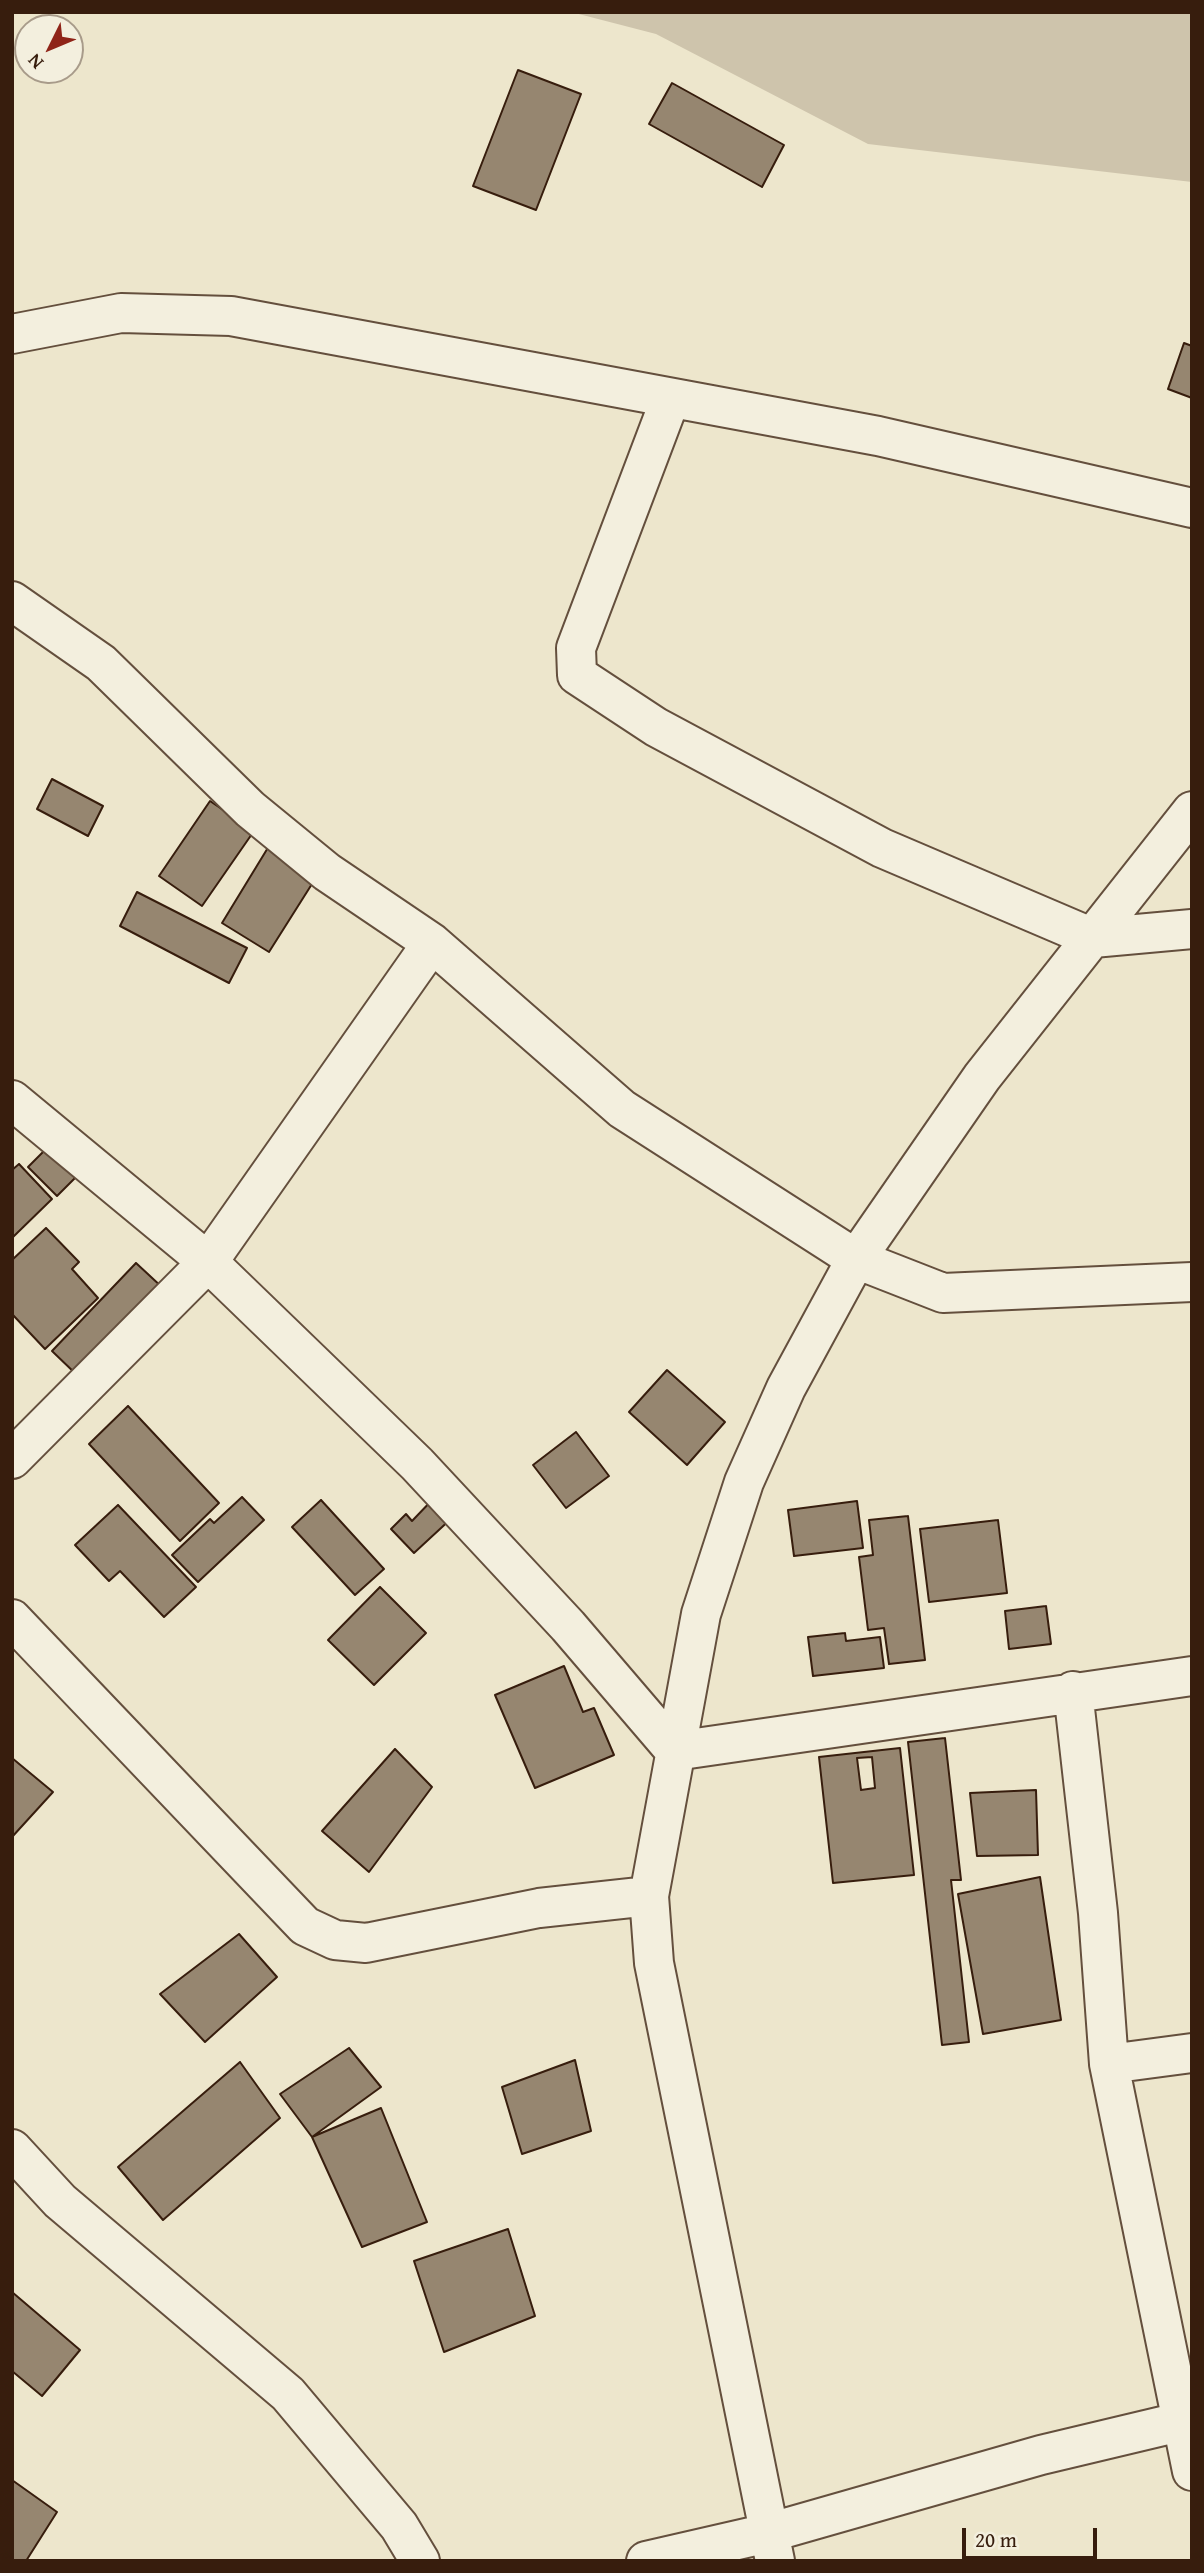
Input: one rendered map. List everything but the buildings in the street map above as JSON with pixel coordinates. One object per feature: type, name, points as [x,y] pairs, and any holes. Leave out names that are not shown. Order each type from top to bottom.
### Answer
[{"type":"street","points":[[12,334],[121,313],[231,316],[523,369],[670,400],[878,436],[1192,508]]},
{"type":"street","points":[[670,400],[576,648],[577,675],[656,727],[882,848],[1093,938],[1192,929]]},
{"type":"street","points":[[12,601],[101,663],[250,809],[327,872],[432,943],[622,1109],[856,1259],[943,1293],[1192,1282]]},
{"type":"street","points":[[772,2547],[654,1963],[649,1896],[701,1614],[744,1482],[786,1388],[856,1259],[982,1077],[1192,811]]},
{"type":"street","points":[[12,1459],[208,1262],[432,943]]},
{"type":"street","points":[[12,1100],[208,1262],[417,1464],[568,1626],[675,1751]]},
{"type":"street","points":[[12,1619],[305,1926],[335,1940],[366,1943],[539,1909],[649,1896]]},
{"type":"street","points":[[675,1751],[1073,1691],[1192,1676]]},
{"type":"street","points":[[1073,1691],[1098,1913],[1109,2064],[1186,2419],[1192,2471]]},
{"type":"street","points":[[1109,2064],[1192,2053]]},
{"type":"street","points":[[12,2149],[60,2201],[288,2394],[399,2526],[420,2561]]},
{"type":"street","points":[[646,2561],[772,2547],[1041,2455],[1186,2419]]},
{"type":"shaded area","points":[[571,12],[1192,12],[1192,182],[868,144],[656,34]]}]
